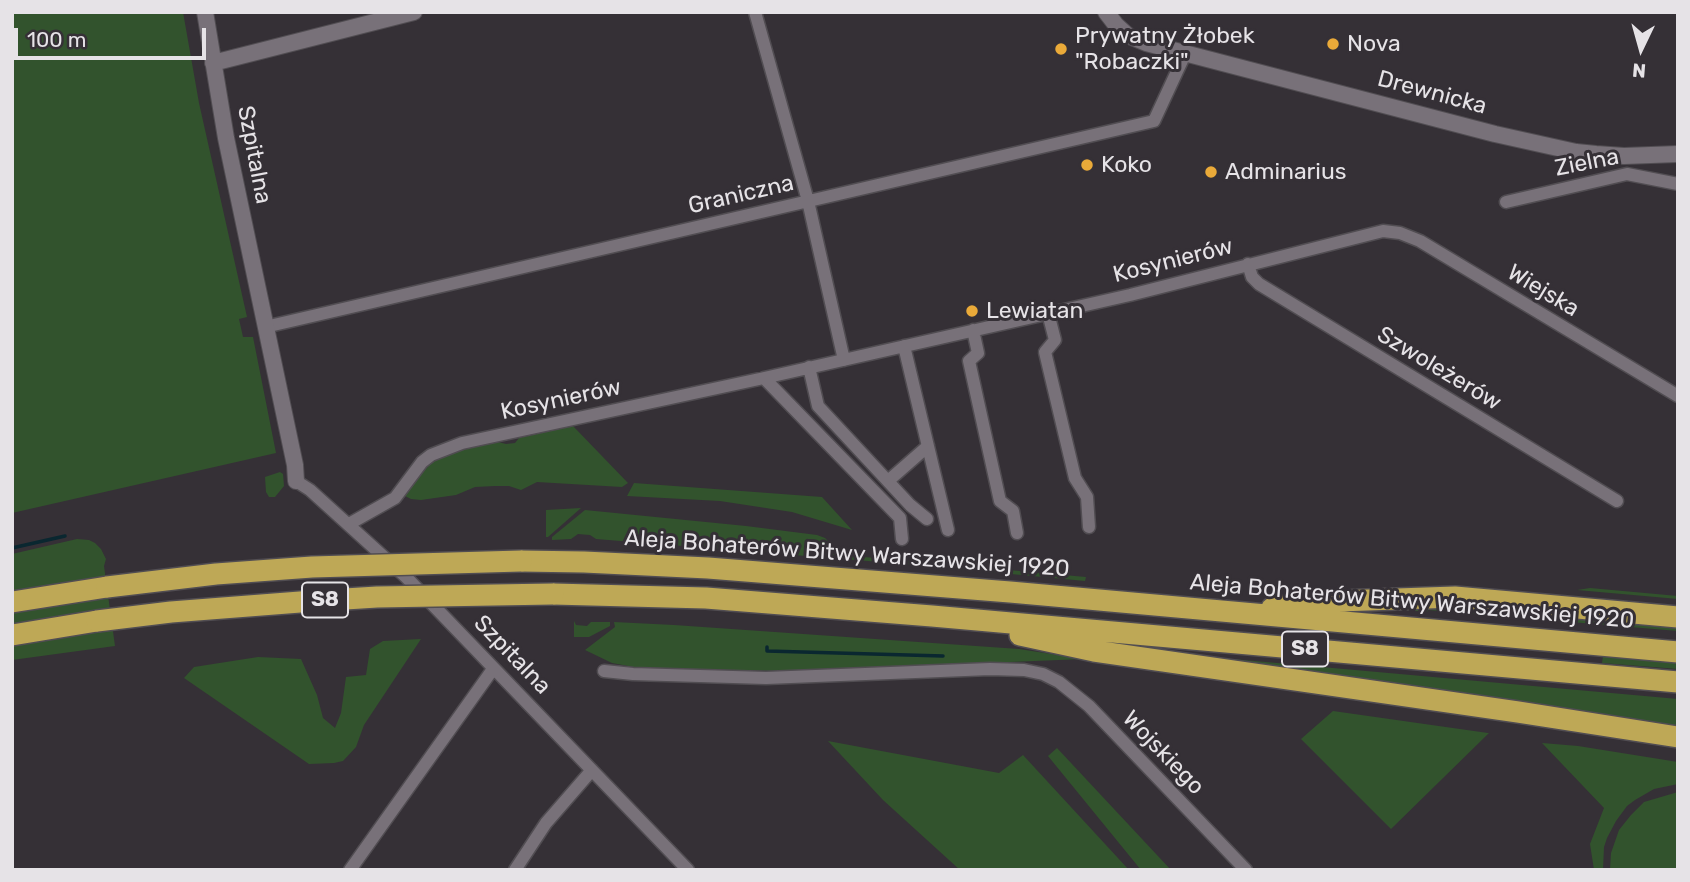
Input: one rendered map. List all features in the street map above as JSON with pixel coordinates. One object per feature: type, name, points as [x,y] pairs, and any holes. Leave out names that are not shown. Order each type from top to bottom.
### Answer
[{"type":"highway","name":"Aleja Bohaterów Bitwy Warszawskiej 1920","points":[[12,602],[216,574],[312,567],[521,561],[584,562],[708,568],[1678,652]]},
{"type":"highway","name":"S8","points":[[12,635],[171,612],[339,599],[553,594],[706,598],[1678,681]]},
{"type":"highway","points":[[1242,613],[1309,602],[1455,597],[1678,617]]},
{"type":"highway","points":[[932,616],[1094,651],[1678,737]]},
{"type":"street","name":"Szpitalna","points":[[205,12],[226,138],[295,476],[406,577],[688,870]]},
{"type":"street","points":[[213,64],[414,12]]},
{"type":"street","points":[[755,12],[808,201],[844,360]]},
{"type":"street","name":"Drewnicka","points":[[1106,12],[1127,35],[1146,43],[1495,134],[1576,152],[1624,156],[1678,154]]},
{"type":"street","name":"Graniczna","points":[[265,327],[1154,121],[1186,52]]},
{"type":"street","name":"Zielna","points":[[1506,202],[1627,174],[1678,184]]},
{"type":"street","name":"Kosynierów","points":[[349,524],[395,498],[422,462],[431,455],[461,443],[844,360],[1177,283],[1382,231]]},
{"type":"street","name":"Wiejska","points":[[1382,231],[1400,233],[1420,242],[1678,396]]},
{"type":"street","name":"Szwoleżerów","points":[[1248,264],[1252,276],[1259,284],[1618,502]]},
{"type":"street","points":[[1048,313],[1055,340],[1045,352],[1075,478],[1087,497],[1089,527]]},
{"type":"street","points":[[972,330],[978,353],[969,361],[1000,501],[1013,512],[1017,533]]},
{"type":"street","points":[[904,346],[947,530]]},
{"type":"street","points":[[809,368],[818,406],[910,505],[927,519]]},
{"type":"street","points":[[764,378],[900,518],[902,539]]},
{"type":"street","points":[[888,481],[928,446]]},
{"type":"street","points":[[350,870],[493,668]]},
{"type":"street","name":"Wojskiego","points":[[604,671],[766,678],[990,669],[1024,670],[1043,674],[1059,682],[1089,706],[1245,870]]},
{"type":"street","points":[[515,870],[546,823],[592,770]]},
{"type":"green space","points":[[12,12],[183,12],[199,103],[247,317],[239,319],[243,337],[253,337],[276,453],[12,513]]},
{"type":"green space","points":[[573,426],[628,483],[622,487],[537,482],[521,490],[509,486],[475,487],[456,495],[421,500],[403,495],[432,462],[449,453],[498,442],[515,443],[519,438]]},
{"type":"green space","points":[[280,472],[283,474],[284,486],[275,497],[269,497],[265,477]]},
{"type":"green space","points":[[634,483],[822,497],[852,530],[792,512],[720,501],[627,496]]},
{"type":"green space","points":[[581,508],[548,537],[546,537],[546,510]]},
{"type":"green space","points":[[585,510],[817,535],[830,543],[831,554],[1086,577],[1085,581],[596,539],[590,535],[578,534],[571,539],[552,540],[552,537]]},
{"type":"green space","points":[[77,539],[95,543],[106,559],[104,566],[115,646],[12,660],[12,554]]},
{"type":"green space","points":[[1590,588],[1678,596],[1678,599],[1577,590]]},
{"type":"green space","points":[[1471,607],[1678,626],[1678,631],[1381,608]]},
{"type":"green space","points":[[574,621],[576,625],[587,626],[591,622],[610,622],[610,626],[589,637],[574,637]]},
{"type":"green space","points":[[614,622],[1019,649],[1084,659],[787,671],[639,668],[612,663],[585,650],[615,627]]},
{"type":"green space","points":[[421,639],[364,725],[356,747],[343,761],[334,763],[309,764],[184,678],[194,667],[258,657],[301,659],[317,695],[323,718],[335,728],[341,713],[346,677],[366,675],[370,649],[383,641]]},
{"type":"green space","points":[[1188,655],[1678,699],[1678,727]]},
{"type":"green space","points":[[1603,656],[1678,663],[1678,669],[1602,663]]},
{"type":"green space","points":[[1333,711],[1489,733],[1391,829],[1301,739]]},
{"type":"green space","points":[[828,741],[999,773],[1023,755],[1129,870],[960,870],[883,800]]},
{"type":"green space","points":[[1542,743],[1678,762],[1678,784],[1654,789],[1627,806],[1607,838],[1603,870],[1594,870],[1590,844],[1604,808]]},
{"type":"green space","points":[[1057,748],[1171,870],[1141,870],[1048,756]]},
{"type":"green space","points":[[1678,792],[1678,870],[1610,870],[1611,853],[1619,830],[1631,815],[1644,802]]},
{"type":"waterway","points":[[12,548],[65,536]]},
{"type":"waterway","points":[[767,647],[767,651],[943,656]]},
{"type":"place","name":"Nova","points":[[1333,44]]},
{"type":"place","name":"Prywatny Żłobek \"Robaczki\"","points":[[1061,49]]},
{"type":"place","name":"Koko","points":[[1087,165]]},
{"type":"place","name":"Adminarius","points":[[1211,172]]},
{"type":"place","name":"Lewiatan","points":[[972,311]]}]
